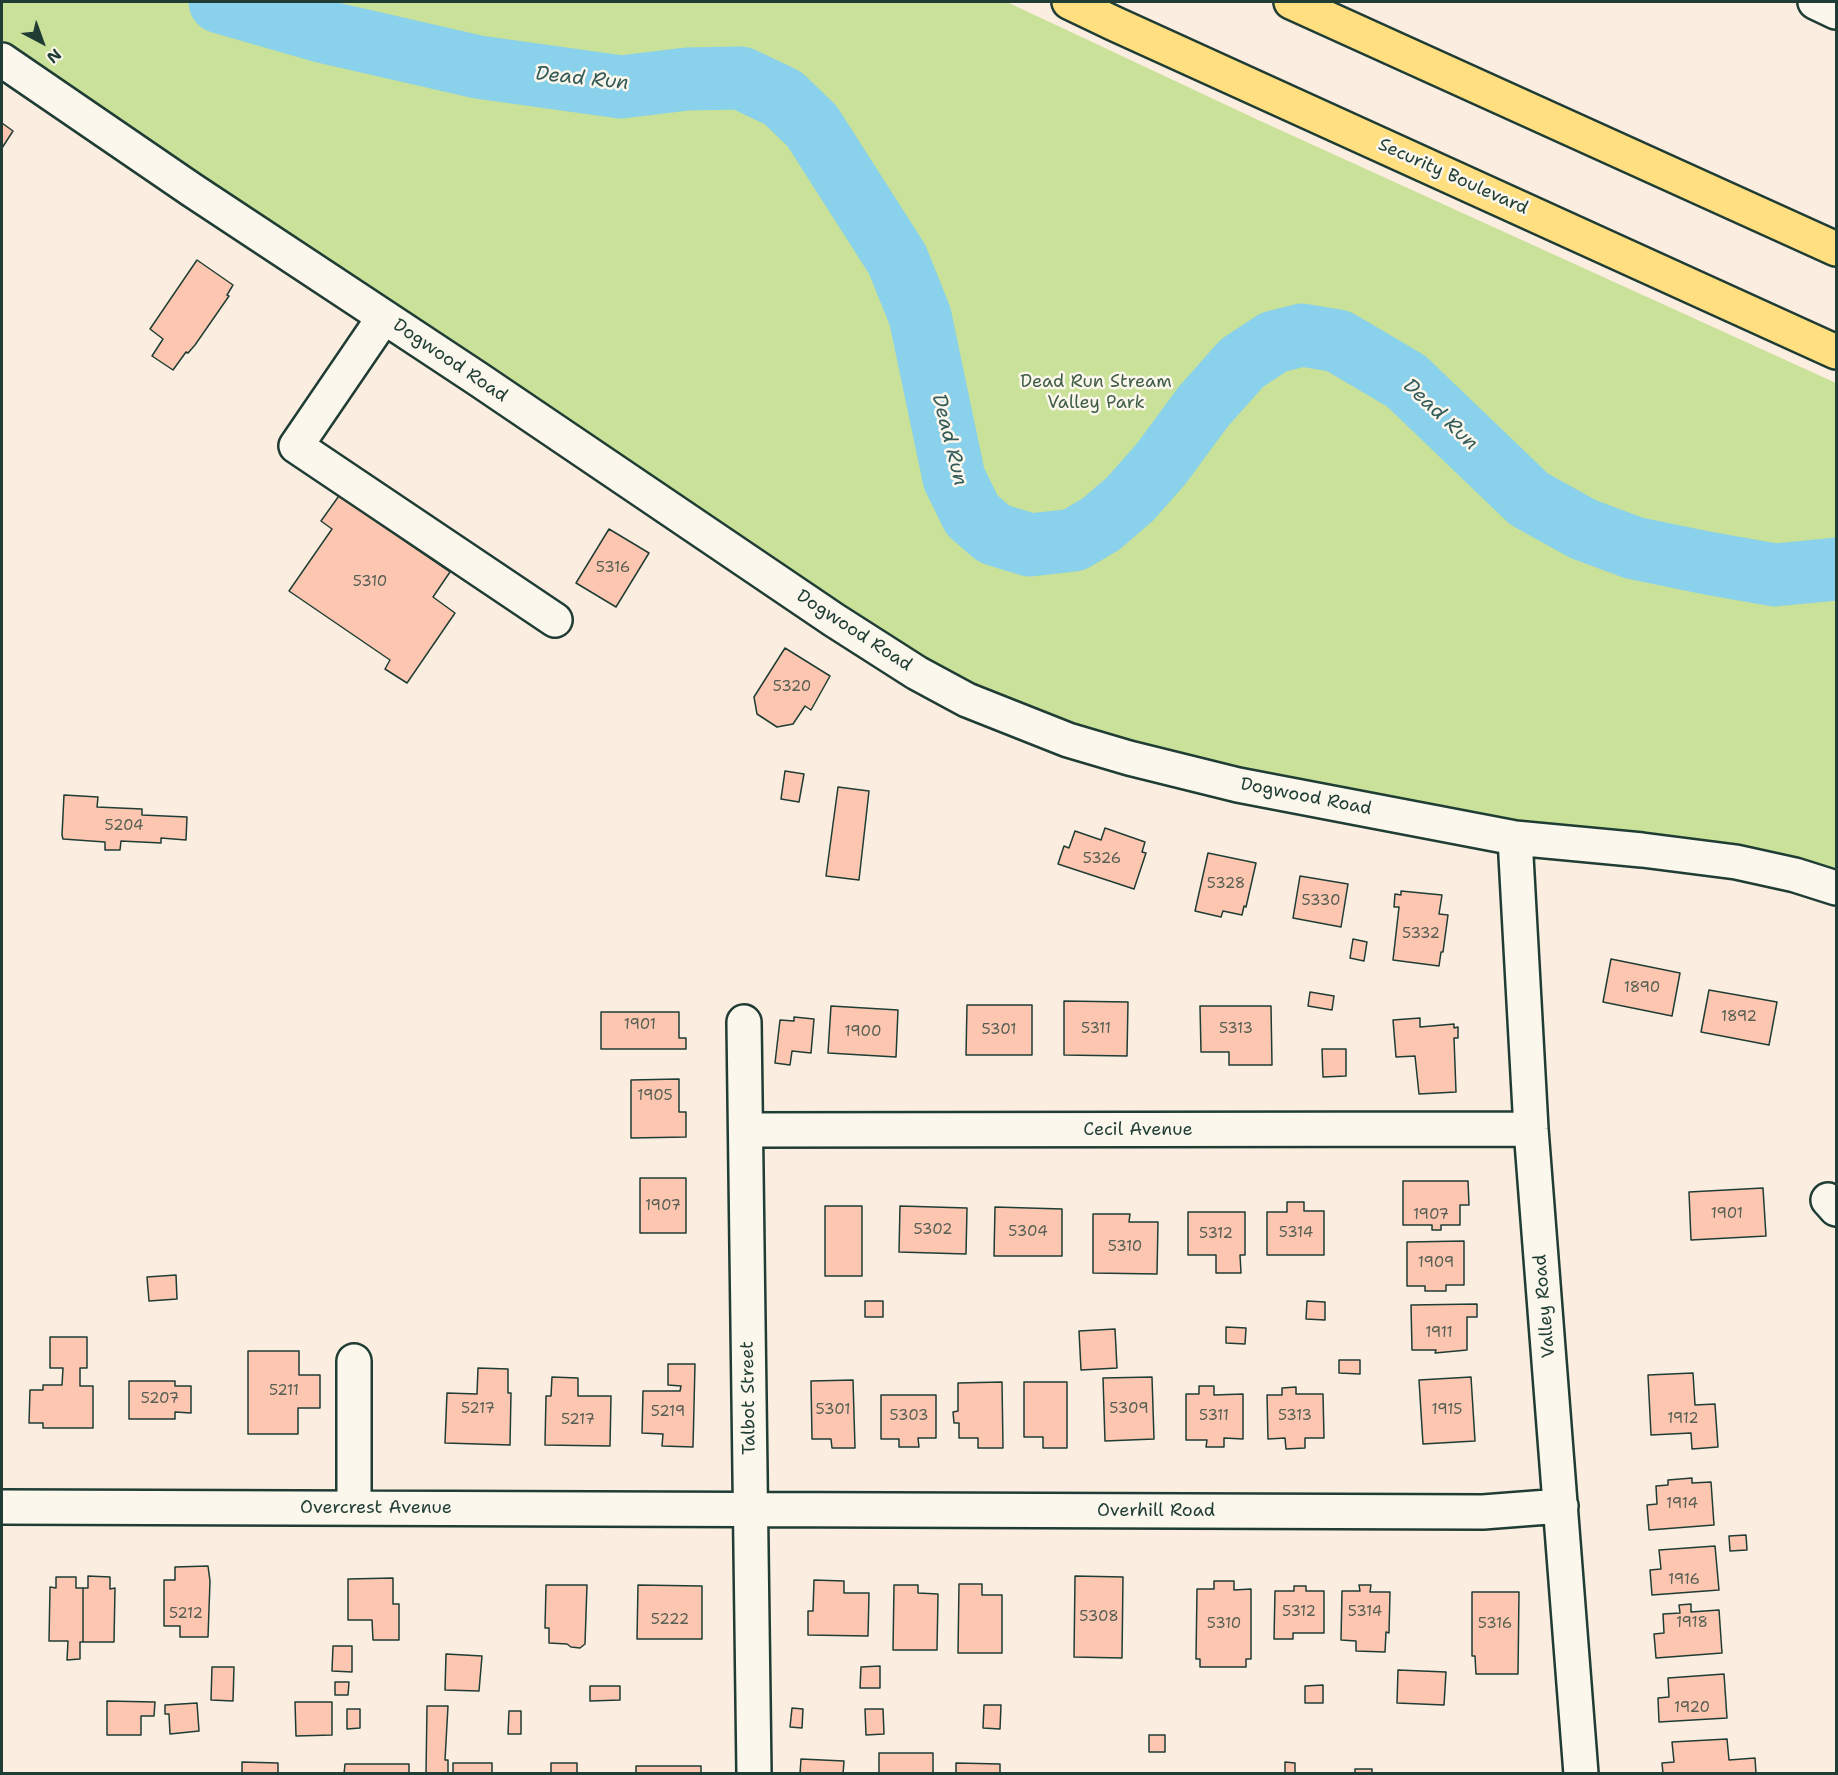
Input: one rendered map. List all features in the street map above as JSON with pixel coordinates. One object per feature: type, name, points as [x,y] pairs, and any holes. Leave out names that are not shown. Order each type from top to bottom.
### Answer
[{"type":"main road","name":"Security Boulevard","points":[[1069,2],[1836,352]]},
{"type":"main road","points":[[1291,2],[1836,249]]},
{"type":"street","points":[[1815,2],[1836,12]]},
{"type":"street","name":"Dogwood Road","points":[[2,60],[834,620],[967,700],[1068,740],[1129,758],[1238,784],[1515,838],[1736,862],[1795,875],[1836,888]]},
{"type":"street","points":[[384,317],[296,446],[555,620]]},
{"type":"street","name":"Valley Road","points":[[1515,838],[1531,1129],[1581,1773]]},
{"type":"street","name":"Talbot Street","points":[[744,1022],[754,1773]]},
{"type":"street","name":"Cecil Avenue","points":[[746,1131],[1531,1129]]},
{"type":"street","points":[[354,1361],[354,1508]]},
{"type":"street","name":"Overhill Road","points":[[751,1509],[1483,1512],[1561,1506]]},
{"type":"street","name":"Overcrest Avenue","points":[[2,1507],[751,1509]]},
{"type":"green space","name":"Dead Run Stream Valley Park","points":[[2,2],[1007,2],[1256,119],[1836,383],[1836,873],[1674,838],[1493,819],[1190,757],[1077,725],[949,672],[817,589],[279,230],[2,40]]},
{"type":"building","points":[[2,123],[13,131],[2,148]]},
{"type":"building","points":[[197,260],[233,285],[227,295],[229,296],[195,345],[188,353],[186,352],[173,370],[152,356],[163,339],[150,329]]},
{"type":"building","points":[[341,493],[376,517],[374,520],[450,572],[433,597],[455,613],[407,683],[385,669],[390,660],[289,591],[332,529],[321,521]]},
{"type":"building","points":[[609,529],[649,553],[616,607],[576,583]]},
{"type":"building","points":[[785,648],[830,676],[811,710],[805,706],[793,724],[777,727],[757,714],[754,697]]},
{"type":"building","points":[[785,771],[804,774],[799,802],[781,799]]},
{"type":"building","points":[[838,787],[869,791],[859,880],[826,876]]},
{"type":"building","points":[[64,795],[98,797],[97,807],[142,809],[142,815],[187,817],[186,840],[161,838],[161,843],[121,841],[120,850],[105,850],[105,842],[63,839]]},
{"type":"building","points":[[1105,828],[1145,842],[1142,852],[1146,853],[1134,889],[1058,864],[1064,846],[1069,848],[1075,831],[1101,840]]},
{"type":"building","points":[[1208,853],[1256,863],[1242,915],[1223,911],[1221,917],[1195,911]]},
{"type":"building","points":[[1300,876],[1348,884],[1341,927],[1293,918]]},
{"type":"building","points":[[1401,891],[1442,895],[1439,914],[1448,915],[1439,966],[1393,960],[1399,907],[1394,907],[1395,894],[1401,895]]},
{"type":"building","points":[[1353,939],[1367,942],[1364,961],[1350,958]]},
{"type":"building","points":[[1611,959],[1680,973],[1672,1016],[1603,1002]]},
{"type":"building","points":[[1709,990],[1777,1002],[1769,1045],[1701,1032]]},
{"type":"building","points":[[1310,992],[1334,996],[1332,1010],[1308,1006]]},
{"type":"building","points":[[1064,1001],[1128,1002],[1127,1056],[1064,1055]]},
{"type":"building","points":[[967,1005],[1032,1005],[1032,1055],[966,1055]]},
{"type":"building","points":[[831,1006],[898,1010],[896,1057],[828,1053]]},
{"type":"building","points":[[1200,1006],[1271,1006],[1272,1065],[1229,1065],[1229,1052],[1201,1052]]},
{"type":"building","points":[[601,1012],[679,1012],[679,1038],[686,1038],[686,1049],[601,1049]]},
{"type":"building","points":[[794,1017],[814,1019],[811,1053],[792,1051],[790,1065],[775,1063],[780,1020],[794,1021]]},
{"type":"building","points":[[1420,1018],[1420,1027],[1454,1024],[1454,1028],[1458,1027],[1458,1038],[1454,1038],[1456,1092],[1419,1094],[1415,1056],[1396,1057],[1393,1020]]},
{"type":"building","points":[[1322,1049],[1346,1049],[1346,1076],[1323,1077]]},
{"type":"building","points":[[679,1079],[679,1112],[686,1112],[686,1137],[631,1138],[631,1080]]},
{"type":"building","points":[[640,1178],[686,1178],[686,1233],[640,1233]]},
{"type":"building","points":[[1403,1181],[1468,1181],[1469,1205],[1460,1205],[1460,1225],[1441,1225],[1441,1230],[1432,1230],[1432,1225],[1403,1225]]},
{"type":"building","points":[[1763,1188],[1766,1236],[1691,1240],[1689,1192]]},
{"type":"building","points":[[1287,1202],[1304,1202],[1304,1211],[1324,1211],[1324,1255],[1267,1255],[1267,1212],[1287,1212]]},
{"type":"building","points":[[825,1206],[862,1206],[862,1276],[825,1276]]},
{"type":"building","points":[[900,1206],[967,1208],[966,1254],[899,1252]]},
{"type":"building","points":[[995,1207],[1062,1209],[1062,1256],[994,1256]]},
{"type":"building","points":[[1188,1212],[1245,1212],[1245,1255],[1240,1255],[1241,1273],[1216,1273],[1216,1255],[1188,1255]]},
{"type":"building","points":[[1093,1214],[1130,1214],[1129,1222],[1158,1222],[1157,1274],[1093,1273]]},
{"type":"building","points":[[1464,1241],[1464,1285],[1446,1285],[1446,1291],[1425,1291],[1425,1286],[1407,1286],[1407,1242]]},
{"type":"building","points":[[176,1275],[177,1299],[149,1301],[147,1277]]},
{"type":"building","points":[[865,1301],[883,1301],[883,1317],[865,1317]]},
{"type":"building","points":[[1307,1301],[1325,1302],[1325,1320],[1306,1319]]},
{"type":"building","points":[[1477,1304],[1477,1317],[1467,1317],[1467,1350],[1435,1353],[1436,1350],[1412,1350],[1411,1305]]},
{"type":"building","points":[[1226,1327],[1246,1328],[1245,1344],[1226,1343]]},
{"type":"building","points":[[1115,1329],[1117,1368],[1081,1370],[1079,1331]]},
{"type":"building","points":[[50,1337],[87,1337],[87,1368],[80,1368],[80,1386],[93,1386],[93,1428],[43,1428],[43,1423],[29,1423],[30,1390],[43,1390],[43,1385],[62,1385],[63,1368],[50,1368]]},
{"type":"building","points":[[248,1351],[299,1351],[299,1375],[320,1375],[320,1408],[298,1408],[298,1434],[248,1434]]},
{"type":"building","points":[[1339,1360],[1360,1360],[1360,1374],[1339,1373]]},
{"type":"building","points":[[668,1364],[695,1364],[693,1447],[662,1446],[663,1434],[642,1433],[643,1391],[680,1391],[681,1386],[668,1385]]},
{"type":"building","points":[[478,1368],[508,1369],[508,1393],[511,1393],[510,1445],[445,1443],[447,1393],[477,1394]]},
{"type":"building","points":[[1693,1373],[1695,1405],[1715,1404],[1718,1447],[1692,1449],[1691,1433],[1651,1435],[1648,1375]]},
{"type":"building","points":[[552,1377],[578,1378],[578,1396],[611,1396],[610,1446],[545,1445],[546,1396],[551,1396]]},
{"type":"building","points":[[1152,1377],[1154,1439],[1105,1441],[1103,1378]]},
{"type":"building","points":[[1471,1377],[1475,1441],[1423,1444],[1419,1380]]},
{"type":"building","points":[[853,1380],[855,1448],[832,1448],[831,1439],[812,1439],[811,1381]]},
{"type":"building","points":[[129,1381],[175,1381],[175,1386],[191,1386],[191,1413],[175,1412],[175,1419],[129,1419]]},
{"type":"building","points":[[1002,1382],[1003,1448],[978,1448],[978,1438],[959,1438],[959,1423],[954,1423],[953,1412],[958,1411],[958,1383]]},
{"type":"building","points":[[1024,1382],[1067,1382],[1067,1448],[1043,1448],[1043,1437],[1024,1437]]},
{"type":"building","points":[[1199,1386],[1214,1386],[1214,1395],[1243,1394],[1243,1439],[1224,1438],[1224,1447],[1206,1447],[1207,1440],[1186,1440],[1186,1394],[1199,1394]]},
{"type":"building","points":[[1296,1387],[1296,1394],[1323,1394],[1324,1438],[1305,1438],[1305,1448],[1286,1449],[1285,1438],[1268,1439],[1267,1395],[1282,1395],[1282,1388]]},
{"type":"building","points":[[881,1395],[936,1395],[936,1438],[918,1438],[919,1447],[899,1447],[899,1439],[881,1439]]},
{"type":"building","points":[[1692,1478],[1692,1483],[1711,1482],[1714,1525],[1649,1530],[1647,1505],[1657,1504],[1656,1486],[1668,1485],[1668,1480]]},
{"type":"building","points":[[1746,1535],[1747,1550],[1730,1551],[1729,1536]]},
{"type":"building","points":[[1715,1546],[1719,1590],[1652,1595],[1650,1570],[1661,1569],[1659,1550]]},
{"type":"building","points":[[208,1566],[210,1581],[208,1637],[180,1637],[180,1626],[164,1626],[164,1580],[175,1580],[175,1567]]},
{"type":"building","points":[[88,1576],[110,1577],[110,1589],[115,1588],[114,1642],[83,1642],[83,1588],[88,1588]]},
{"type":"building","points":[[1075,1576],[1123,1577],[1122,1658],[1074,1657]]},
{"type":"building","points":[[56,1577],[76,1577],[76,1588],[83,1588],[83,1642],[80,1642],[80,1659],[67,1660],[68,1641],[49,1641],[50,1587],[56,1588]]},
{"type":"building","points":[[393,1578],[393,1604],[399,1604],[399,1640],[373,1640],[372,1620],[348,1620],[348,1579]]},
{"type":"building","points":[[814,1580],[844,1581],[844,1593],[869,1593],[868,1636],[808,1635],[808,1611],[813,1611]]},
{"type":"building","points":[[1214,1581],[1234,1581],[1234,1590],[1251,1589],[1251,1659],[1246,1659],[1246,1667],[1200,1667],[1200,1659],[1196,1659],[1197,1589],[1214,1589]]},
{"type":"building","points":[[959,1584],[982,1584],[982,1595],[1002,1595],[1002,1653],[958,1653]]},
{"type":"building","points":[[546,1585],[587,1585],[585,1644],[580,1648],[567,1644],[549,1643],[549,1628],[545,1628]]},
{"type":"building","points":[[638,1585],[702,1586],[702,1639],[637,1639]]},
{"type":"building","points":[[894,1585],[918,1585],[918,1593],[938,1594],[937,1650],[893,1650]]},
{"type":"building","points":[[1359,1585],[1371,1585],[1370,1592],[1390,1592],[1389,1633],[1386,1632],[1385,1652],[1356,1651],[1356,1641],[1341,1640],[1342,1591],[1360,1591]]},
{"type":"building","points":[[1294,1586],[1306,1586],[1306,1591],[1324,1591],[1324,1633],[1293,1633],[1293,1639],[1274,1639],[1275,1591],[1294,1591]]},
{"type":"building","points":[[1472,1592],[1519,1592],[1518,1674],[1476,1674],[1475,1656],[1472,1656]]},
{"type":"building","points":[[1691,1604],[1691,1612],[1719,1610],[1722,1653],[1656,1658],[1654,1634],[1664,1633],[1663,1614],[1680,1613],[1679,1605]]},
{"type":"building","points":[[333,1646],[352,1646],[352,1672],[332,1671]]},
{"type":"building","points":[[446,1654],[482,1656],[479,1691],[445,1690]]},
{"type":"building","points":[[880,1666],[880,1688],[860,1688],[861,1667]]},
{"type":"building","points":[[212,1667],[234,1667],[233,1701],[211,1700]]},
{"type":"building","points":[[1398,1670],[1446,1672],[1444,1705],[1397,1703]]},
{"type":"building","points":[[1724,1674],[1727,1718],[1659,1722],[1658,1698],[1669,1697],[1668,1678]]},
{"type":"building","points":[[335,1682],[349,1682],[348,1695],[335,1695]]},
{"type":"building","points":[[1323,1685],[1323,1703],[1305,1703],[1305,1686]]},
{"type":"building","points":[[590,1686],[620,1686],[620,1700],[590,1701]]},
{"type":"building","points":[[107,1701],[155,1702],[154,1716],[141,1716],[141,1735],[107,1735]]},
{"type":"building","points":[[295,1702],[332,1702],[332,1735],[296,1736]]},
{"type":"building","points":[[197,1703],[199,1731],[170,1734],[169,1714],[165,1714],[165,1705]]},
{"type":"building","points":[[984,1705],[1001,1705],[1000,1729],[983,1728]]},
{"type":"building","points":[[427,1706],[448,1706],[445,1760],[448,1760],[448,1774],[426,1774]]},
{"type":"building","points":[[792,1708],[803,1709],[802,1728],[790,1727]]},
{"type":"building","points":[[347,1709],[360,1709],[360,1728],[347,1729]]},
{"type":"building","points":[[865,1709],[883,1709],[884,1734],[866,1735]]},
{"type":"building","points":[[509,1711],[521,1711],[521,1734],[508,1734]]},
{"type":"building","points":[[1149,1735],[1165,1735],[1165,1752],[1149,1752]]},
{"type":"building","points":[[1727,1739],[1729,1760],[1755,1758],[1756,1774],[1663,1774],[1662,1763],[1674,1762],[1672,1742]]},
{"type":"building","points":[[879,1753],[933,1753],[933,1774],[879,1774]]},
{"type":"building","points":[[801,1759],[844,1761],[843,1774],[800,1774]]},
{"type":"building","points":[[242,1762],[278,1763],[278,1774],[242,1774]]},
{"type":"building","points":[[1285,1762],[1295,1763],[1295,1774],[1285,1774]]},
{"type":"building","points":[[453,1763],[492,1763],[492,1774],[453,1774]]},
{"type":"building","points":[[551,1763],[577,1763],[577,1774],[551,1774]]},
{"type":"building","points":[[956,1763],[1000,1764],[1000,1774],[956,1774]]},
{"type":"building","points":[[345,1764],[409,1764],[409,1774],[344,1774]]},
{"type":"building","points":[[636,1766],[701,1766],[701,1774],[636,1774]]},
{"type":"building","points":[[1355,1769],[1372,1769],[1372,1774],[1355,1774]]},
{"type":"waterway","name":"Dead Run","points":[[220,2],[321,31],[478,67],[621,87],[687,79],[741,78],[783,98],[812,126],[897,259],[920,316],[954,478],[972,515],[994,534],[1030,545],[1074,540],[1101,524],[1130,499],[1161,464],[1203,407],[1242,363],[1274,342],[1302,335],[1338,341],[1406,381],[1529,499],[1583,529],[1634,548],[1775,575],[1836,569]]}]
